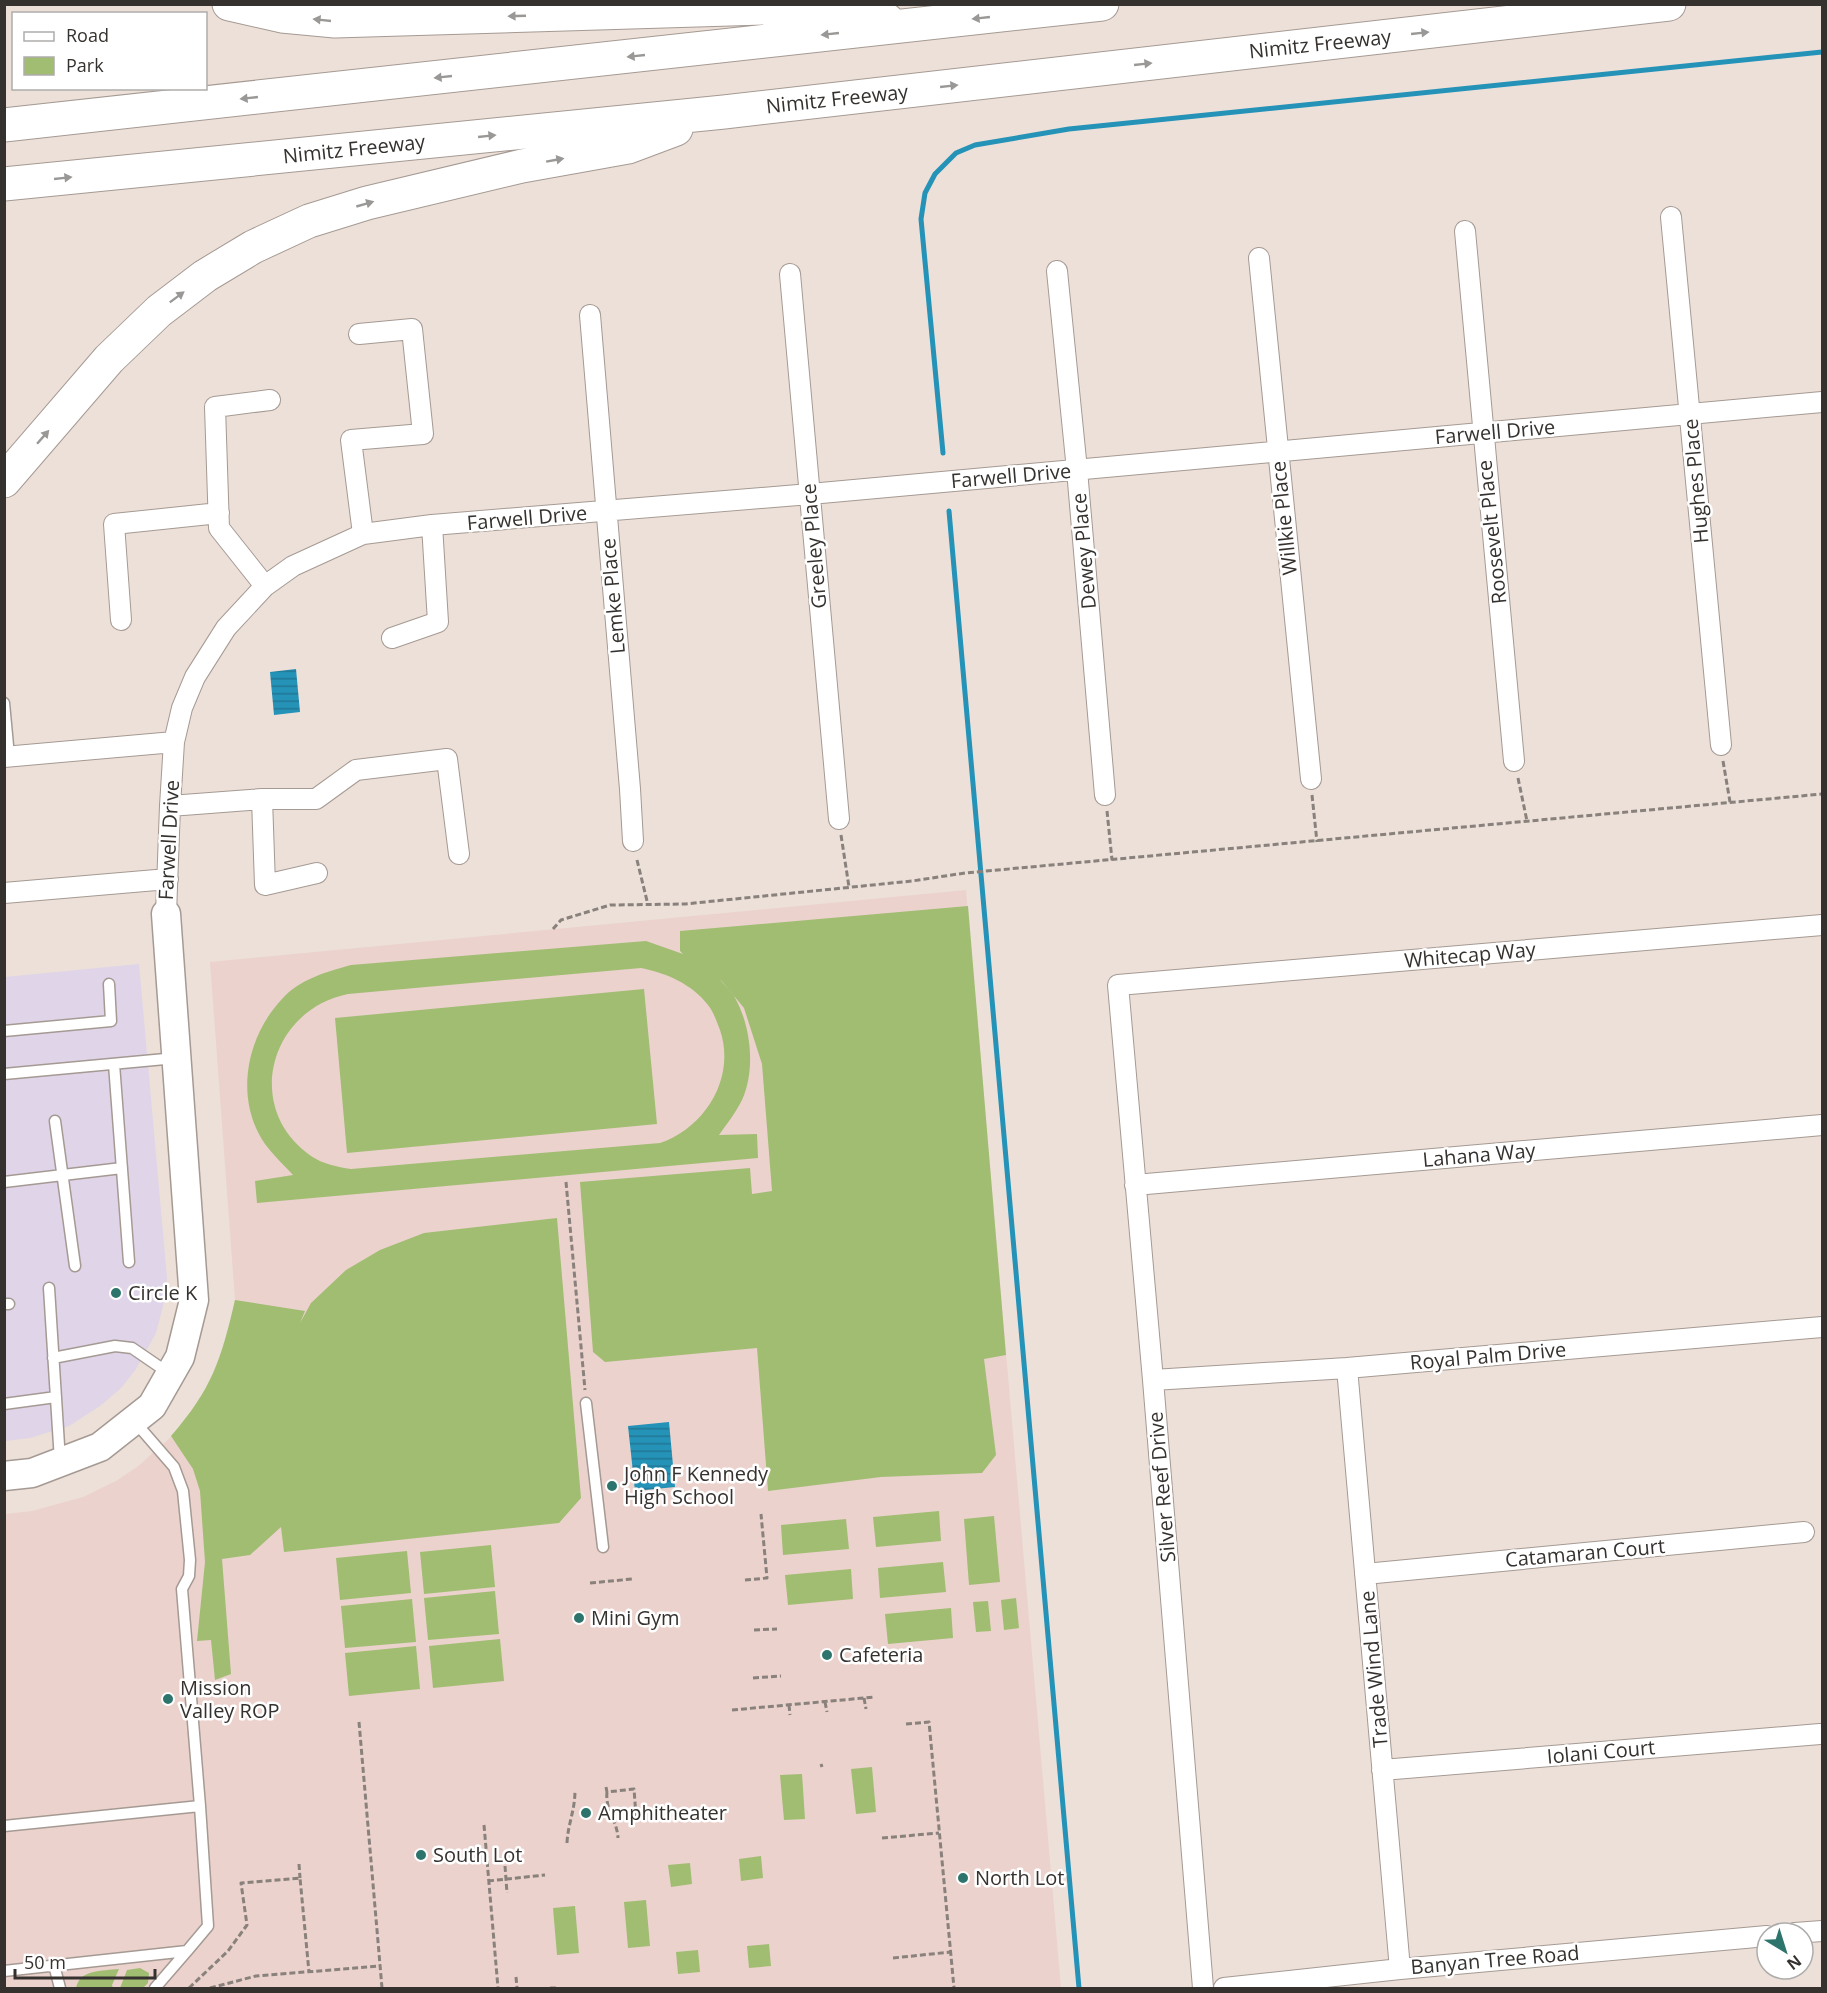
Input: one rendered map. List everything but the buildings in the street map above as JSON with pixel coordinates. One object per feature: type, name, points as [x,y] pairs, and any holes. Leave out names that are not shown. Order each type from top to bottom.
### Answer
[{"type":"highway","points":[[229,4],[282,16],[335,21],[829,6],[909,26]]},
{"type":"highway","points":[[4,125],[1102,4]]},
{"type":"highway","name":"Nimitz Freeway","points":[[4,184],[724,112],[1669,4]]},
{"type":"highway","points":[[4,481],[109,359],[159,311],[205,276],[253,247],[309,221],[367,203],[522,166],[628,147],[724,112]]},
{"type":"street","name":"Hughes Place","points":[[1671,217],[1721,745]]},
{"type":"street","name":"Roosevelt Place","points":[[1465,231],[1514,761]]},
{"type":"street","name":"Willkie Place","points":[[1259,258],[1311,779]]},
{"type":"street","name":"Dewey Place","points":[[1057,272],[1106,795]]},
{"type":"street","name":"Greeley Place","points":[[790,274],[839,819]]},
{"type":"street","name":"Lemke Place","points":[[590,315],[633,841]]},
{"type":"street","points":[[360,334],[412,329],[423,434],[351,440],[363,534]]},
{"type":"street","points":[[265,586],[219,528],[215,407],[270,400]]},
{"type":"street","name":"Farwell Drive","points":[[4,1476],[32,1473],[100,1447],[152,1407],[180,1358],[194,1300],[166,914],[174,742],[182,708],[195,677],[226,628],[265,586],[293,566],[363,534],[432,525],[810,494],[1822,402]]},
{"type":"street","points":[[121,620],[114,524],[219,513]]},
{"type":"street","points":[[392,638],[438,622],[432,525]]},
{"type":"street","points":[[7,757],[174,742]]},
{"type":"street","points":[[170,806],[262,799],[316,799],[356,770],[447,759],[459,854]]},
{"type":"street","points":[[262,799],[265,885],[317,873]]},
{"type":"street","points":[[4,893],[168,879]]},
{"type":"street","name":"Whitecap Way","points":[[1118,985],[1822,925]]},
{"type":"street","name":"Silver Reef Drive","points":[[1118,985],[1203,1989]]},
{"type":"street","name":"Lahana Way","points":[[1135,1185],[1822,1125]]},
{"type":"street","name":"Royal Palm Drive","points":[[1153,1380],[1347,1368],[1822,1327]]},
{"type":"street","name":"Trade Wind Lane","points":[[1347,1368],[1400,1969]]},
{"type":"street","name":"Catamaran Court","points":[[1365,1574],[1804,1532]]},
{"type":"street","name":"Iolani Court","points":[[1382,1770],[1820,1734]]},
{"type":"street","name":"Banyan Tree Road","points":[[1224,1989],[1400,1969],[1755,1937]]},
{"type":"lane","points":[[4,703],[7,757]]},
{"type":"lane","points":[[4,1032],[111,1021],[109,984]]},
{"type":"lane","points":[[4,1074],[177,1058]]},
{"type":"lane","points":[[114,1064],[129,1262]]},
{"type":"lane","points":[[55,1121],[75,1266]]},
{"type":"lane","points":[[4,1182],[122,1168]]},
{"type":"lane","points":[[49,1288],[60,1462]]},
{"type":"lane","points":[[53,1358],[115,1346],[132,1348],[170,1374]]},
{"type":"lane","points":[[4,1404],[56,1397]]},
{"type":"lane","points":[[586,1403],[603,1547]]},
{"type":"lane","points":[[134,1421],[174,1467],[183,1491],[190,1560],[189,1576],[182,1589],[208,1926],[155,1989]]},
{"type":"lane","points":[[4,1826],[200,1806]]},
{"type":"lane","points":[[4,1971],[188,1951]]},
{"type":"lane","points":[[54,1965],[60,1989]]},
{"type":"path","points":[[1721,745],[1730,803]]},
{"type":"path","points":[[1514,761],[1527,822]]},
{"type":"path","points":[[1311,779],[1317,842]]},
{"type":"path","points":[[1106,795],[1112,860]]},
{"type":"path","points":[[553,929],[561,920],[610,905],[685,904],[965,873],[1822,795]]},
{"type":"path","points":[[839,819],[849,887]]},
{"type":"path","points":[[633,841],[648,905]]},
{"type":"path","points":[[566,1182],[586,1403]]},
{"type":"path","points":[[745,1580],[767,1578],[761,1514]]},
{"type":"path","points":[[590,1583],[632,1579]]},
{"type":"path","points":[[754,1630],[777,1629]]},
{"type":"path","points":[[753,1678],[781,1676]]},
{"type":"path","points":[[732,1710],[875,1697]]},
{"type":"path","points":[[864,1698],[866,1709]]},
{"type":"path","points":[[825,1702],[827,1712]]},
{"type":"path","points":[[789,1705],[790,1715]]},
{"type":"path","points":[[359,1722],[382,1989]]},
{"type":"path","points":[[906,1724],[930,1722],[954,1989]]},
{"type":"path","points":[[567,1843],[568,1827],[575,1807],[574,1790]]},
{"type":"path","points":[[618,1838],[617,1825],[606,1803],[606,1790],[633,1790],[636,1816],[643,1815]]},
{"type":"path","points":[[484,1825],[498,1989]]},
{"type":"path","points":[[882,1838],[939,1833]]},
{"type":"path","points":[[299,1864],[309,1972]]},
{"type":"path","points":[[505,1866],[507,1893]]},
{"type":"path","points":[[488,1881],[545,1875]]},
{"type":"path","points":[[189,1989],[228,1951],[246,1924],[242,1883],[300,1878]]},
{"type":"path","points":[[893,1958],[951,1952]]},
{"type":"path","points":[[210,1989],[256,1976],[380,1966]]},
{"type":"path","points":[[516,1977],[517,1989]]},
{"type":"path","points":[[550,1989],[556,1988]]},
{"type":"shaded area","name":"John F Kennedy High School","points":[[966,890],[1061,1988],[5,1988],[5,1514],[32,1511],[83,1497],[116,1481],[137,1467],[171,1437],[194,1410],[212,1379],[224,1349],[235,1300],[210,962]]},
{"type":"shaded area","points":[[139,964],[167,1278],[156,1333],[136,1369],[121,1388],[100,1406],[69,1426],[30,1438],[5,1441],[5,977]]},
{"type":"green space","points":[[968,906],[1006,1355],[984,1359],[996,1455],[982,1473],[881,1477],[768,1491],[757,1348],[605,1362],[593,1352],[580,1182],[750,1168],[752,1194],[772,1191],[762,1064],[744,1008],[734,995],[748,1033],[749,1075],[742,1100],[719,1135],[757,1134],[758,1158],[257,1203],[255,1181],[293,1175],[268,1148],[255,1126],[247,1088],[248,1069],[260,1031],[270,1014],[289,992],[314,977],[351,965],[646,941],[683,954],[680,951],[680,931]],"holes":[[[641,968],[686,985],[702,998],[715,1017],[724,1048],[724,1065],[720,1082],[703,1113],[691,1125],[660,1143],[351,1169],[330,1165],[311,1156],[290,1136],[277,1113],[272,1088],[274,1063],[284,1040],[299,1019],[321,1004],[348,994]]]},
{"type":"green space","points":[[644,989],[657,1124],[347,1153],[335,1018]]},
{"type":"green space","points":[[557,1218],[581,1498],[559,1523],[284,1552],[281,1527],[250,1555],[222,1559],[231,1674],[215,1680],[211,1640],[197,1641],[205,1562],[200,1491],[193,1469],[171,1436],[206,1388],[225,1340],[235,1300],[305,1311],[300,1323],[311,1303],[346,1270],[380,1250],[424,1233]]},
{"type":"green space","points":[[939,1511],[941,1541],[876,1547],[873,1517]]},
{"type":"green space","points":[[994,1516],[1000,1582],[969,1585],[964,1519]]},
{"type":"green space","points":[[846,1519],[849,1549],[783,1555],[781,1525]]},
{"type":"green space","points":[[491,1545],[495,1587],[424,1594],[420,1552]]},
{"type":"green space","points":[[407,1551],[411,1593],[340,1600],[336,1558]]},
{"type":"green space","points":[[943,1562],[946,1592],[880,1598],[878,1568]]},
{"type":"green space","points":[[851,1569],[853,1599],[788,1605],[785,1575]]},
{"type":"green space","points":[[495,1591],[499,1634],[428,1640],[424,1598]]},
{"type":"green space","points":[[1016,1598],[1019,1628],[1004,1630],[1001,1600]]},
{"type":"green space","points":[[412,1599],[416,1642],[345,1648],[341,1606]]},
{"type":"green space","points":[[988,1601],[991,1631],[976,1632],[973,1602]]},
{"type":"green space","points":[[951,1608],[953,1638],[888,1644],[885,1614]]},
{"type":"green space","points":[[500,1639],[504,1681],[433,1688],[429,1646]]},
{"type":"green space","points":[[416,1646],[420,1689],[349,1696],[345,1653]]},
{"type":"green space","points":[[872,1767],[876,1812],[856,1814],[851,1769]]},
{"type":"green space","points":[[802,1774],[805,1819],[784,1820],[780,1775]]},
{"type":"green space","points":[[761,1856],[763,1878],[741,1881],[739,1859]]},
{"type":"green space","points":[[690,1863],[692,1884],[671,1887],[668,1865]]},
{"type":"green space","points":[[646,1900],[650,1946],[628,1948],[624,1902]]},
{"type":"green space","points":[[575,1906],[579,1953],[557,1955],[553,1908]]},
{"type":"green space","points":[[769,1944],[771,1966],[749,1968],[747,1946]]},
{"type":"green space","points":[[698,1950],[700,1972],[678,1974],[676,1952]]},
{"type":"green space","points":[[140,1968],[149,1973],[148,1983],[143,1988],[120,1988],[127,1970]]},
{"type":"green space","points":[[119,1969],[112,1985],[113,1988],[76,1988],[78,1982],[87,1974]]},
{"type":"water","points":[[296,669],[300,712],[274,715],[270,672]]},
{"type":"water","points":[[669,1422],[675,1487],[635,1491],[628,1426]]},
{"type":"waterway","points":[[943,453],[921,219],[925,193],[935,174],[956,153],[975,145],[1069,129],[1822,52]]},
{"type":"waterway","points":[[949,511],[1079,1988]]},
{"type":"place","name":"Circle K","points":[[116,1293]]},
{"type":"place","name":"John F Kennedy High School","points":[[612,1486]]},
{"type":"place","name":"Mini Gym","points":[[579,1618]]},
{"type":"place","name":"Cafeteria","points":[[827,1655]]},
{"type":"place","name":"Mission Valley ROP","points":[[168,1699]]},
{"type":"place","name":"Amphitheater","points":[[586,1813]]},
{"type":"place","name":"South Lot","points":[[421,1855]]},
{"type":"place","name":"North Lot","points":[[963,1878]]}]
